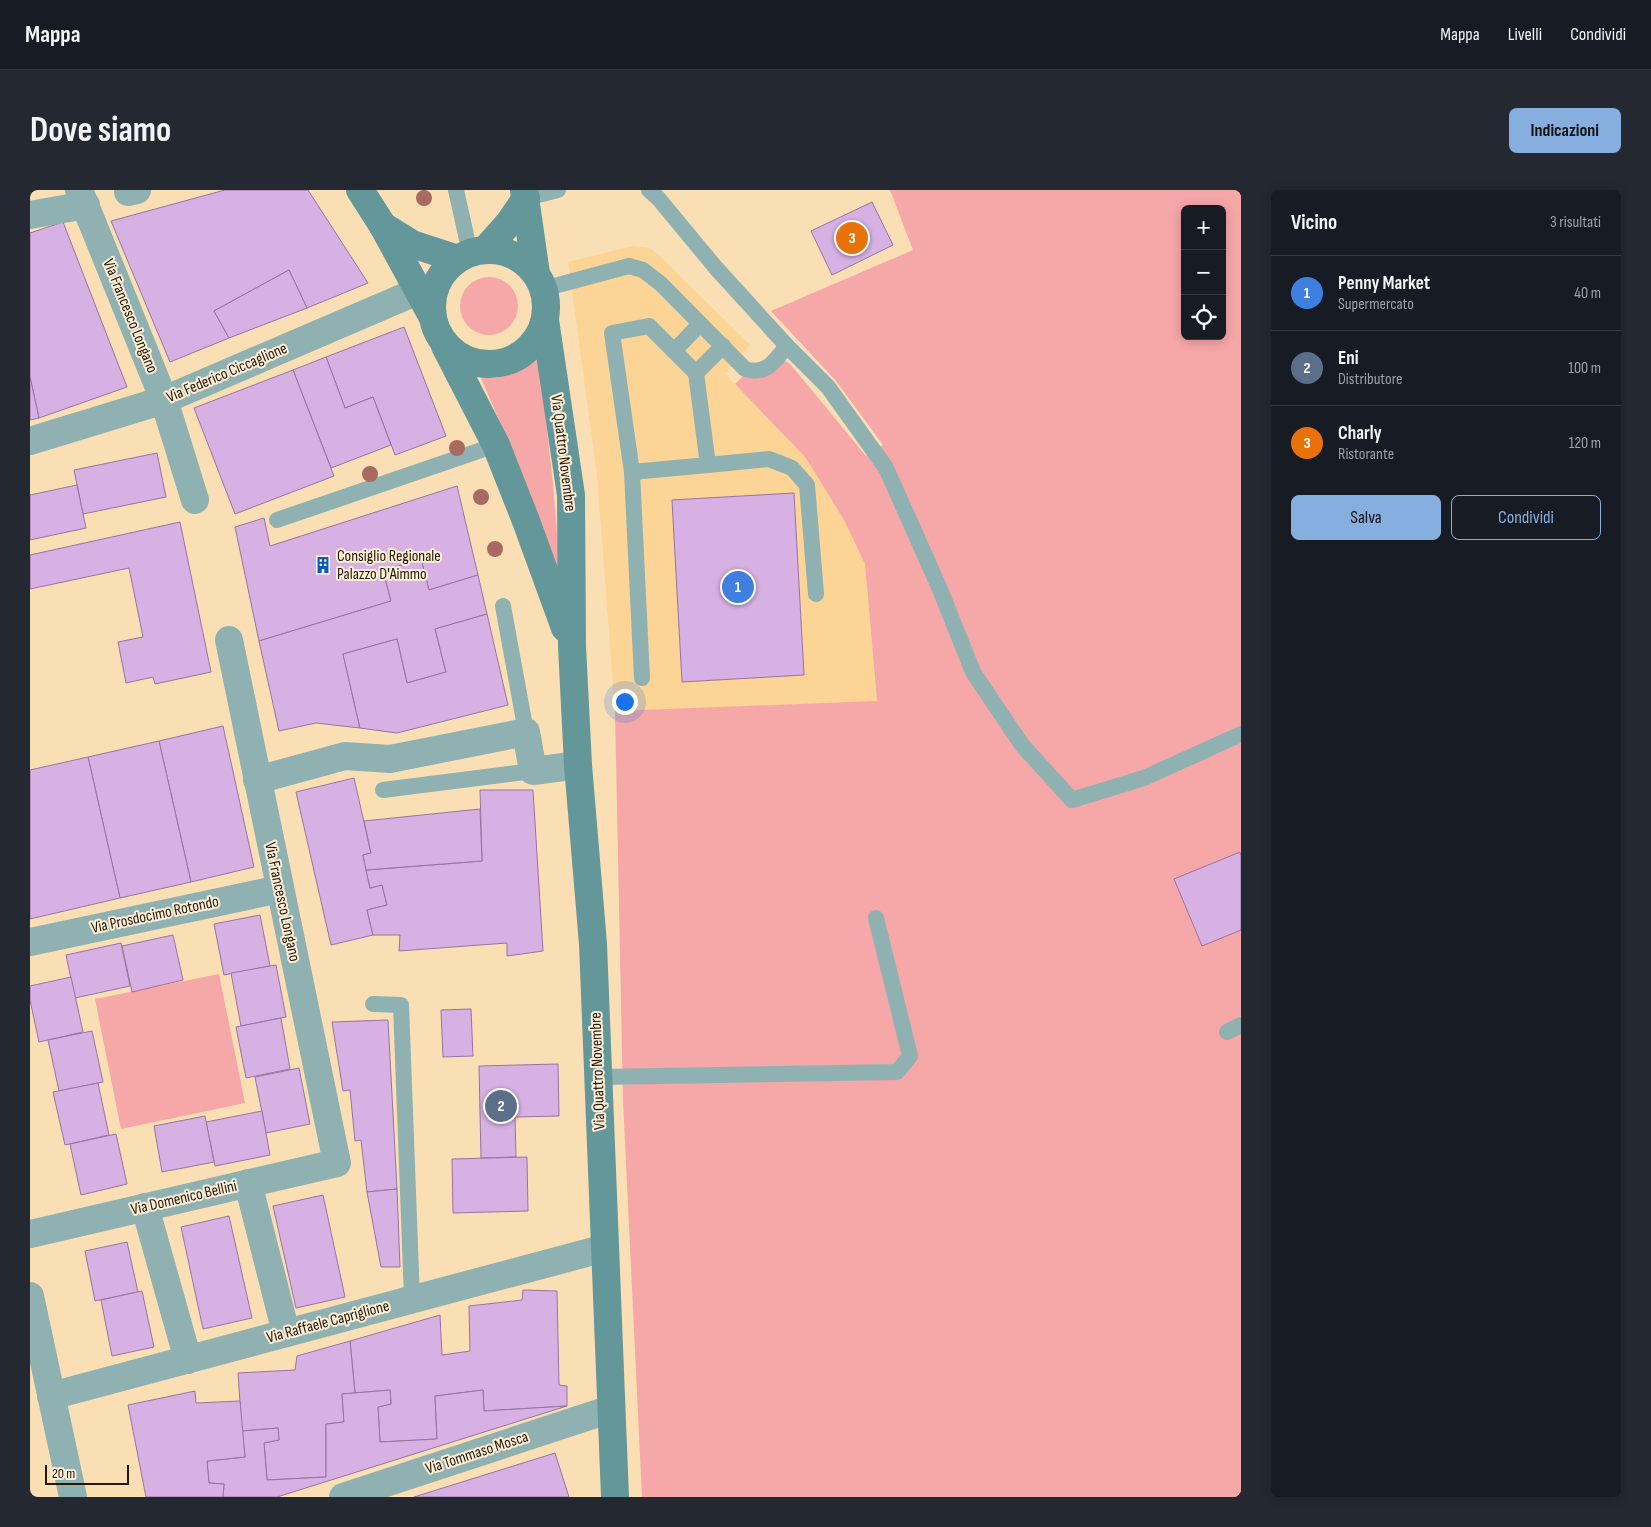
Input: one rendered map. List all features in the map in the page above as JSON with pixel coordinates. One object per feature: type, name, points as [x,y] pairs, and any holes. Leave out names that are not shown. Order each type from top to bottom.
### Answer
[{"type":"main road","points":[[360,190],[383,226],[432,314]]},
{"type":"main road","points":[[525,194],[540,282],[546,304],[545,320],[534,343],[514,359],[490,365],[465,360],[445,345],[436,330],[432,314],[433,293],[442,274],[471,254],[509,223],[525,194]]},
{"type":"main road","points":[[383,226],[412,244],[471,254],[500,251],[514,256],[526,264],[540,282]]},
{"type":"main road","name":"Via Quattro Novembre","points":[[545,320],[571,495],[572,646],[578,765],[593,944],[615,1497]]},
{"type":"main road","name":"Via Quattro Novembre","points":[[445,345],[496,445],[526,520],[572,646]]},
{"type":"street","points":[[30,215],[83,198]]},
{"type":"street","name":"Via Francesco Longano","points":[[83,198],[164,400],[195,500]]},
{"type":"street","name":"Via Federico Ciccaglione","points":[[30,441],[164,400],[418,291]]},
{"type":"street","name":"Via Francesco Longano","points":[[229,640],[256,780],[337,1163]]},
{"type":"street","points":[[256,780],[345,756],[390,759],[526,732],[534,771],[578,765]]},
{"type":"street","name":"Via Prosdocimo Rotondo","points":[[30,942],[280,889]]},
{"type":"street","name":"Via Domenico Bellini","points":[[30,1234],[337,1163]]},
{"type":"street","points":[[248,1183],[286,1333]]},
{"type":"street","points":[[144,1207],[188,1360]]},
{"type":"street","name":"Via Raffaele Capriglione","points":[[51,1396],[605,1248]]},
{"type":"street","points":[[30,1296],[73,1497]]},
{"type":"street","name":"Via Tommaso Mosca","points":[[343,1497],[611,1409]]},
{"type":"lane","points":[[456,190],[471,254]]},
{"type":"lane","points":[[525,194],[558,190]]},
{"type":"lane","points":[[649,190],[658,198],[716,268],[787,346],[828,387],[886,468],[939,587],[973,672],[1022,745],[1072,800],[1144,778],[1241,734]]},
{"type":"lane","points":[[540,282],[629,266],[644,270],[661,284],[746,369],[754,372],[764,370],[787,346]]},
{"type":"lane","points":[[674,350],[700,324]]},
{"type":"lane","points":[[642,678],[632,472],[612,333],[649,326],[696,373],[708,465]]},
{"type":"lane","points":[[696,373],[723,346]]},
{"type":"lane","points":[[276,520],[496,445]]},
{"type":"lane","points":[[632,472],[769,459],[792,468],[807,485],[816,594]]},
{"type":"lane","points":[[503,606],[526,732]]},
{"type":"lane","points":[[383,790],[534,771]]},
{"type":"lane","points":[[599,1077],[896,1072],[910,1056],[876,918]]},
{"type":"lane","points":[[373,1004],[401,1005],[412,1299]]},
{"type":"shaded area","points":[[890,190],[1241,190],[1241,1497],[642,1497],[623,1101],[615,711],[877,701],[865,564],[844,520],[806,458],[735,384],[760,362],[775,358],[782,360],[791,365],[866,456],[883,445],[836,381],[771,311],[913,250]]},
{"type":"shaded area","points":[[633,246],[650,248],[750,345],[725,374],[806,458],[844,520],[865,564],[877,702],[615,711],[597,475],[568,262]]},
{"type":"shaded area","points":[[489,277],[500,279],[513,290],[518,306],[516,317],[505,330],[489,335],[478,333],[465,322],[460,306],[462,295],[473,282]]},
{"type":"shaded area","points":[[539,357],[553,484],[561,583],[522,474],[481,378],[512,374]]},
{"type":"shaded area","points":[[219,974],[245,1103],[121,1129],[95,999]]},
{"type":"building","points":[[225,190],[308,190],[368,283],[307,308],[289,270],[214,311],[229,338],[170,362],[111,221]]},
{"type":"building","points":[[872,202],[893,245],[832,275],[811,231]]},
{"type":"building","points":[[63,222],[127,387],[39,418],[30,377],[30,233]]},
{"type":"building","points":[[289,270],[307,308],[229,338],[214,311]]},
{"type":"building","points":[[404,327],[446,436],[395,455],[373,397],[345,408],[326,357]]},
{"type":"building","points":[[326,357],[345,408],[373,397],[391,445],[331,468],[293,370]]},
{"type":"building","points":[[293,370],[334,476],[235,514],[194,408]]},
{"type":"building","points":[[30,377],[39,418],[30,420]]},
{"type":"building","points":[[157,453],[166,497],[83,514],[74,470]]},
{"type":"building","points":[[77,485],[86,528],[30,540],[30,495]]},
{"type":"building","name":"Consiglio Regionale Palazzo D'Aimmo","points":[[457,486],[478,575],[429,590],[421,559],[383,571],[391,601],[259,641],[235,527],[264,518],[270,546]]},
{"type":"building","points":[[794,493],[804,675],[682,682],[672,500]]},
{"type":"building","points":[[180,522],[211,672],[155,684],[153,677],[126,683],[118,642],[143,637],[129,568],[30,589],[30,555]]},
{"type":"building","points":[[421,559],[429,590],[478,575],[487,614],[435,629],[446,672],[407,683],[397,639],[343,654],[360,728],[316,723],[279,731],[259,641],[391,601],[383,571]]},
{"type":"building","points":[[487,614],[508,705],[397,733],[360,728],[343,654],[397,639],[407,683],[446,672],[435,629]]},
{"type":"building","points":[[223,726],[254,867],[191,882],[159,741]]},
{"type":"building","points":[[159,741],[191,882],[120,898],[88,757]]},
{"type":"building","points":[[88,757],[120,898],[30,919],[30,770]]},
{"type":"building","points":[[354,778],[371,853],[363,855],[370,888],[382,885],[387,905],[367,910],[373,935],[331,945],[296,792]]},
{"type":"building","points":[[480,790],[533,790],[543,951],[507,956],[507,943],[399,951],[400,935],[373,935],[367,910],[387,905],[382,885],[370,888],[366,870],[482,861]]},
{"type":"building","points":[[480,809],[482,861],[366,870],[363,855],[371,853],[364,821]]},
{"type":"building","points":[[1240,852],[1241,930],[1202,946],[1174,879]]},
{"type":"building","points":[[260,915],[270,966],[224,975],[214,924]]},
{"type":"building","points":[[173,935],[183,980],[132,992],[122,946]]},
{"type":"building","points":[[121,943],[130,986],[75,998],[66,955]]},
{"type":"building","points":[[276,965],[286,1017],[241,1026],[231,973]]},
{"type":"building","points":[[71,977],[83,1032],[39,1042],[30,1000],[30,986]]},
{"type":"building","points":[[471,1009],[473,1056],[443,1057],[441,1010]]},
{"type":"building","points":[[281,1018],[290,1069],[246,1078],[236,1027]]},
{"type":"building","points":[[388,1020],[397,1189],[367,1192],[361,1140],[355,1141],[350,1090],[343,1091],[332,1022]]},
{"type":"building","points":[[92,1031],[103,1082],[59,1091],[48,1040]]},
{"type":"building","points":[[558,1064],[559,1116],[515,1117],[516,1157],[481,1158],[479,1066]]},
{"type":"building","points":[[299,1068],[310,1124],[266,1133],[255,1077]]},
{"type":"building","points":[[98,1083],[109,1135],[65,1145],[53,1092]]},
{"type":"building","points":[[262,1111],[270,1155],[215,1166],[206,1122]]},
{"type":"building","points":[[205,1116],[214,1162],[162,1172],[154,1126]]},
{"type":"building","points":[[116,1134],[127,1184],[81,1195],[70,1144]]},
{"type":"building","points":[[527,1157],[528,1211],[453,1213],[452,1159]]},
{"type":"building","points":[[397,1189],[400,1267],[381,1267],[367,1192]]},
{"type":"building","points":[[323,1195],[345,1297],[296,1308],[273,1206]]},
{"type":"building","points":[[229,1216],[252,1318],[203,1329],[181,1227]]},
{"type":"building","points":[[127,1242],[138,1292],[95,1301],[85,1251]]},
{"type":"building","points":[[523,1290],[557,1291],[559,1385],[567,1386],[567,1406],[484,1411],[483,1390],[435,1396],[437,1439],[380,1442],[378,1407],[391,1404],[390,1390],[355,1393],[350,1341],[440,1315],[442,1355],[470,1351],[469,1306],[522,1300]]},
{"type":"building","points":[[142,1291],[154,1347],[112,1356],[101,1300]]},
{"type":"building","points":[[350,1341],[355,1393],[342,1394],[344,1422],[326,1424],[326,1477],[267,1480],[264,1443],[279,1440],[278,1428],[242,1431],[238,1373],[295,1370],[297,1356]]},
{"type":"building","points":[[390,1390],[391,1404],[378,1407],[380,1442],[437,1439],[435,1396],[483,1390],[484,1411],[567,1406],[277,1497],[223,1497],[224,1484],[209,1483],[207,1461],[245,1457],[242,1431],[278,1428],[279,1440],[264,1443],[267,1480],[326,1477],[326,1424],[344,1422],[342,1394]]},
{"type":"building","points":[[195,1391],[196,1403],[240,1401],[245,1457],[207,1461],[209,1483],[224,1484],[223,1497],[146,1497],[128,1405]]},
{"type":"building","points":[[555,1453],[569,1497],[414,1497]]},
{"type":"place","name":"Charly","points":[[852,238]]},
{"type":"place","name":"Consiglio Regionale Palazzo D'Aimmo","points":[[323,565]]},
{"type":"place","name":"Penny Market","points":[[738,587]]},
{"type":"place","name":"Eni","points":[[501,1106]]}]
